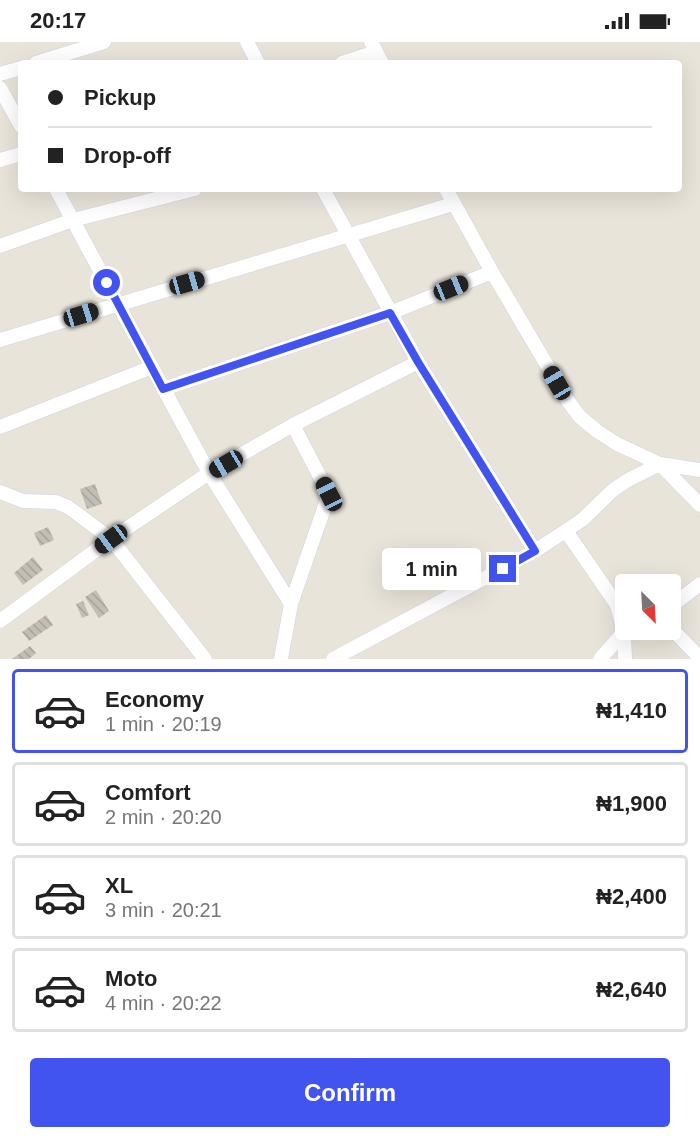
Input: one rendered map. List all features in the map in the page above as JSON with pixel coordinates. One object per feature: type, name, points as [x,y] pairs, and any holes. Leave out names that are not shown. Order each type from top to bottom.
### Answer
[{"type":"street","points":[[46,60],[104,42]]},
{"type":"street","points":[[247,42],[256,60]]},
{"type":"street","points":[[351,60],[376,52]]},
{"type":"street","points":[[0,74],[18,69]]},
{"type":"street","points":[[0,87],[18,120]]},
{"type":"street","points":[[0,160],[18,155]]},
{"type":"street","points":[[58,192],[209,473],[291,604]]},
{"type":"street","points":[[0,246],[73,220],[183,192]]},
{"type":"street","points":[[325,192],[418,362],[535,551]]},
{"type":"street","points":[[447,192],[568,402],[580,417],[617,444],[660,464],[700,470]]},
{"type":"street","points":[[0,340],[453,204]]},
{"type":"street","points":[[163,389],[390,313],[492,272]]},
{"type":"street","points":[[0,621],[111,539],[209,473],[293,425],[418,362]]},
{"type":"street","points":[[0,427],[152,368]]},
{"type":"street","points":[[281,659],[291,604],[329,494],[293,425]]},
{"type":"street","points":[[660,464],[700,505]]},
{"type":"street","points":[[333,659],[535,551],[566,531],[613,490],[660,464]]},
{"type":"street","points":[[0,492],[23,501],[56,502],[68,507],[111,539],[205,659]]},
{"type":"street","points":[[566,531],[615,598]]},
{"type":"street","points":[[681,599],[700,584]]},
{"type":"street","points":[[681,638],[700,658]]},
{"type":"street","points":[[600,659],[617,640]]},
{"type":"street","points":[[624,640],[625,659]]},
{"type":"building","points":[[95,484],[102,504],[87,509],[80,489]]},
{"type":"building","points":[[48,527],[54,540],[40,546],[34,533]]},
{"type":"building","points":[[33,557],[43,570],[23,585],[14,573]]},
{"type":"building","points":[[96,590],[109,611],[99,618],[85,597]]},
{"type":"building","points":[[83,601],[89,615],[82,618],[76,604]]},
{"type":"building","points":[[46,615],[53,625],[29,641],[22,632]]},
{"type":"building","points":[[30,646],[36,653],[29,659],[12,659]]},
{"type":"route","points":[[107,283],[163,389],[390,313],[535,551],[503,569]]}]
